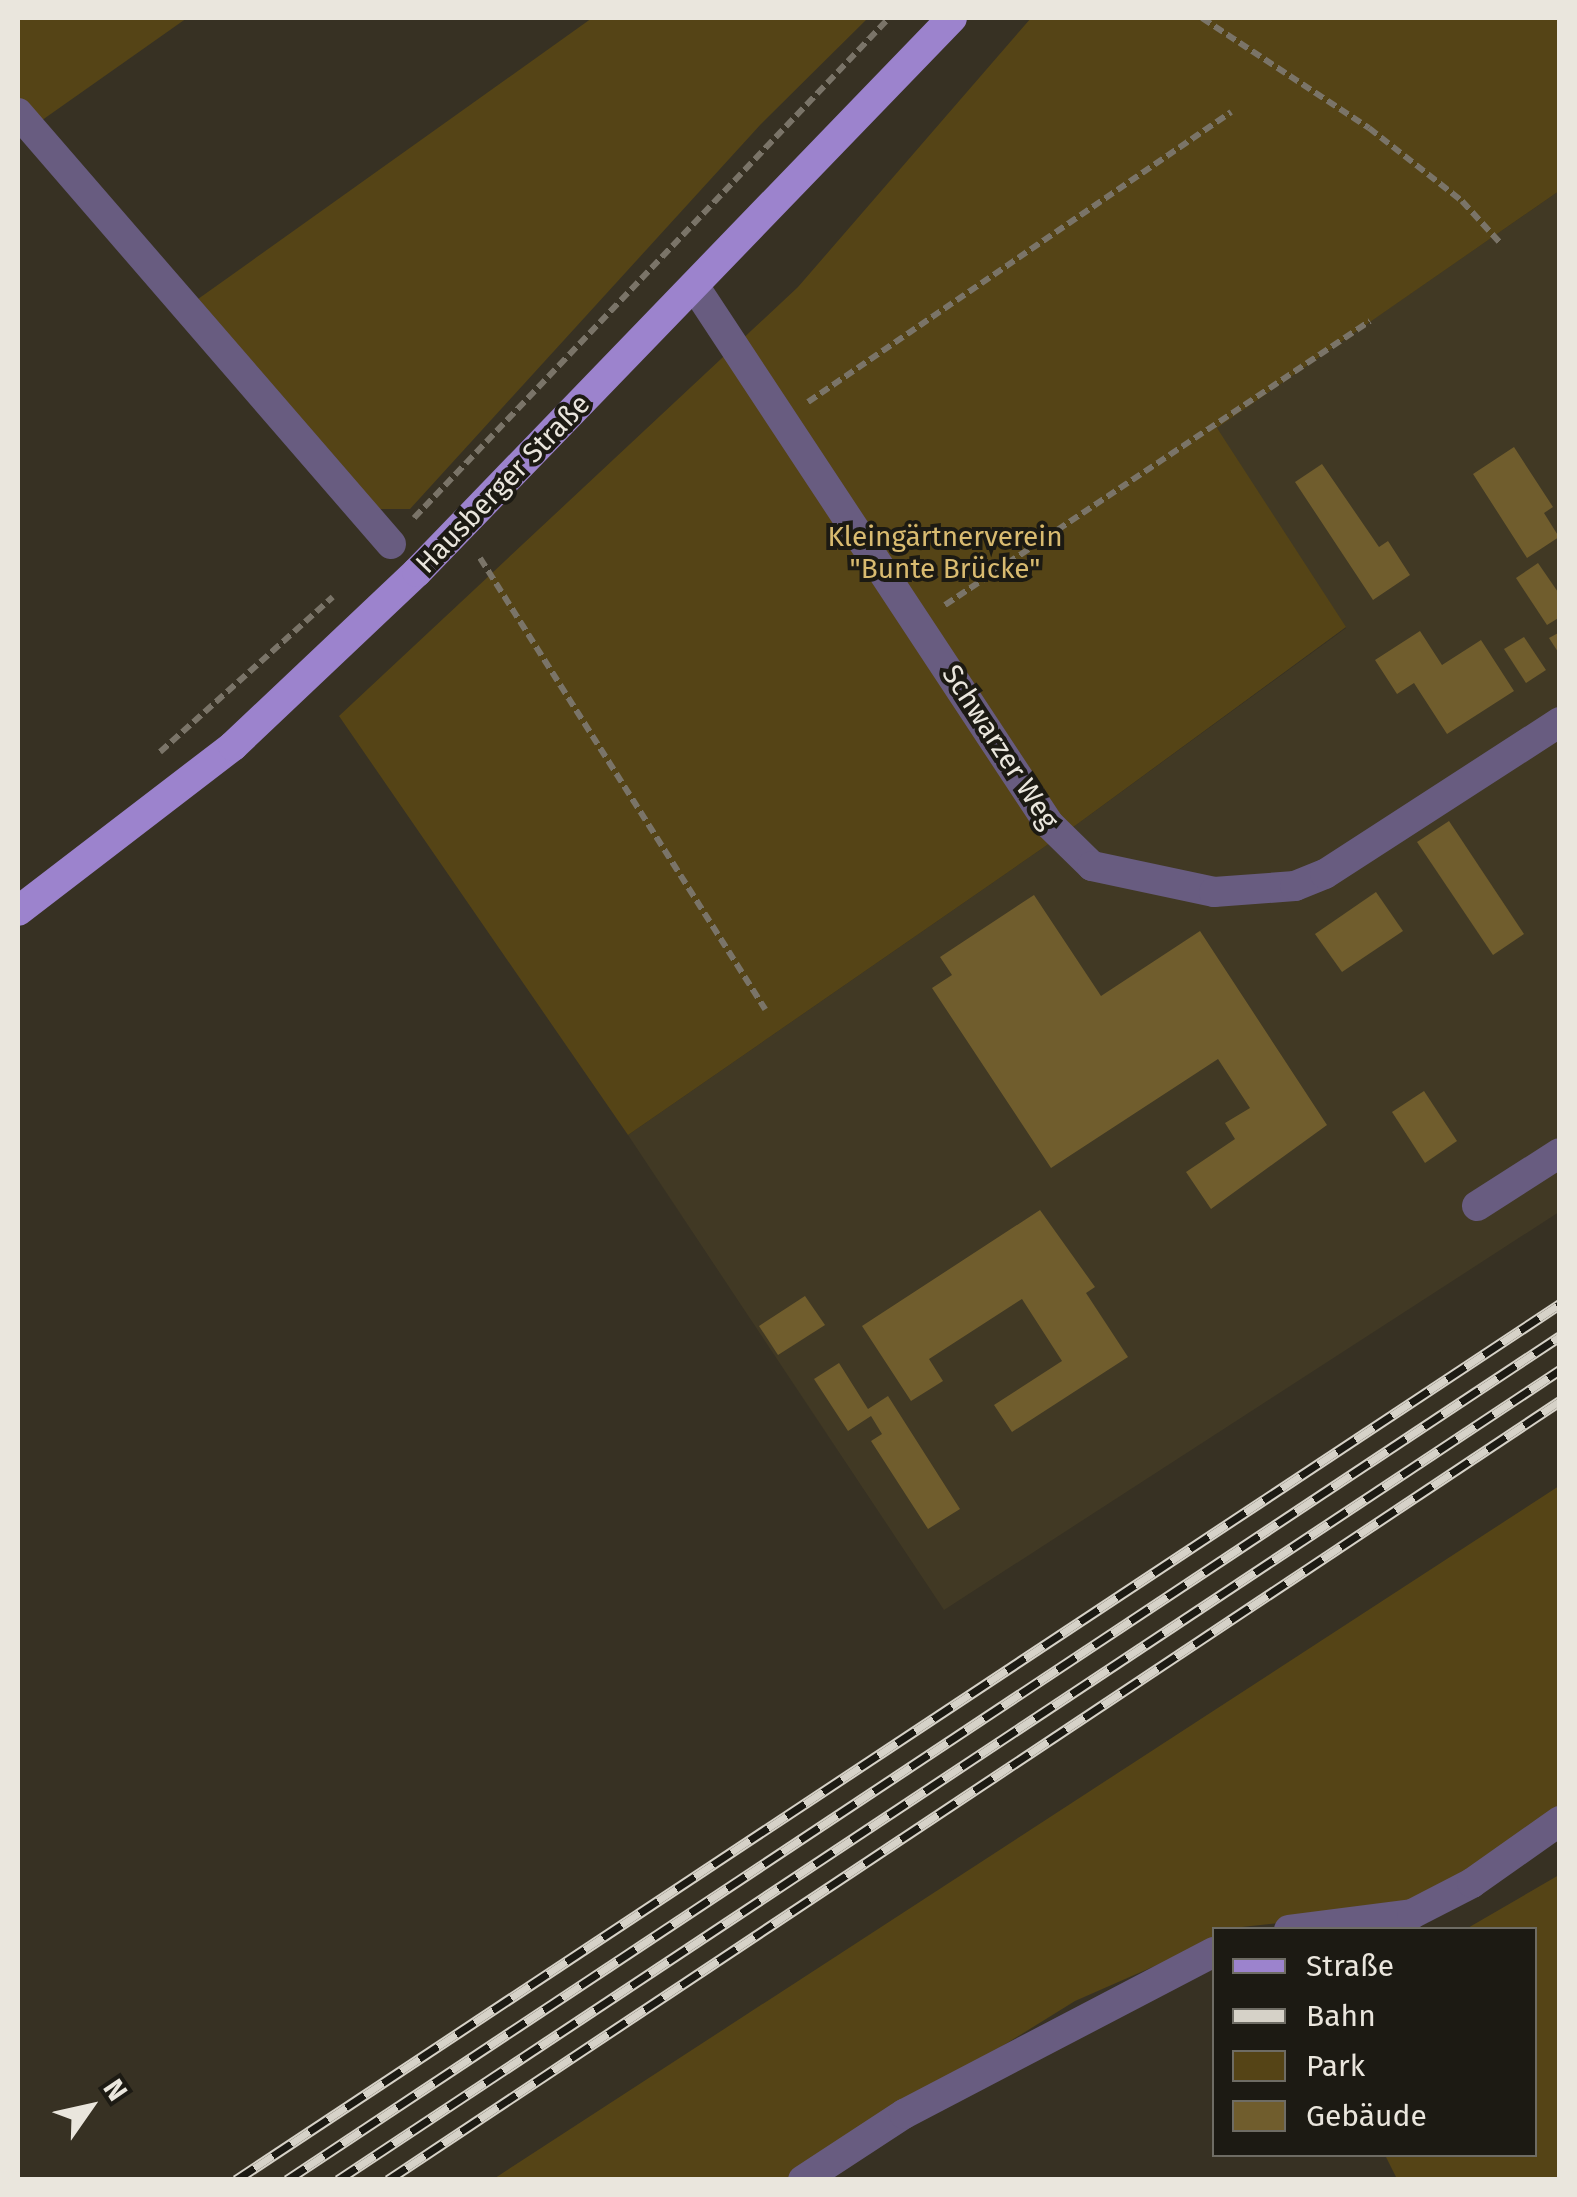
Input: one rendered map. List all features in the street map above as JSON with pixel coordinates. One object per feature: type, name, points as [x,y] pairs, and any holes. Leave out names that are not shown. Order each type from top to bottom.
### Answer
[{"type":"main road","name":"Hausberger Straße","points":[[18,911],[233,746],[461,528],[952,18]]},
{"type":"street","points":[[18,113],[390,544]]},
{"type":"street","name":"Schwarzer Weg","points":[[696,287],[1068,848],[1092,866],[1214,892],[1295,886],[1325,874],[1560,722]]},
{"type":"street","points":[[1478,1206],[1560,1153]]},
{"type":"street","points":[[1313,1927],[1412,1914],[1472,1883],[1560,1821]]},
{"type":"street","points":[[803,2180],[920,2106],[1212,1953]]},
{"type":"path","points":[[390,544],[889,18]]},
{"type":"path","points":[[1202,18],[1369,128],[1462,200],[1502,245]]},
{"type":"path","points":[[785,418],[1232,112]]},
{"type":"path","points":[[919,622],[1370,321]]},
{"type":"path","points":[[461,528],[765,1009]]},
{"type":"path","points":[[144,766],[347,585]]},
{"type":"shaded area","points":[[1559,191],[1559,1212],[944,1610],[628,1135],[1076,825],[1346,628],[1216,428]]},
{"type":"green space","points":[[18,18],[187,18],[38,123],[18,99]]},
{"type":"green space","points":[[592,18],[868,18],[761,124],[410,509],[369,509],[191,304]]},
{"type":"green space","name":"Kleingärtnerverein \"Bunte Brücke\"","points":[[1031,18],[1559,18],[1559,191],[1217,428],[1346,627],[1076,825],[628,1135],[339,716],[798,287]]},
{"type":"green space","points":[[1559,1486],[1559,1811],[1406,1909],[1212,1927],[1212,1941],[1075,2001],[788,2179],[492,2180]]},
{"type":"green space","points":[[1559,1875],[1559,2179],[1397,2179],[1386,2157],[1537,2157],[1537,1927],[1469,1927]]},
{"type":"building","points":[[1514,447],[1553,507],[1544,513],[1559,537],[1527,558],[1473,474]]},
{"type":"building","points":[[1322,464],[1379,547],[1388,541],[1410,575],[1373,600],[1295,482]]},
{"type":"building","points":[[1538,563],[1560,595],[1560,617],[1547,625],[1516,578]]},
{"type":"building","points":[[1420,631],[1442,665],[1481,640],[1514,691],[1447,734],[1414,683],[1397,694],[1375,660]]},
{"type":"building","points":[[1560,632],[1560,655],[1549,638]]},
{"type":"building","points":[[1524,637],[1546,670],[1526,683],[1504,649]]},
{"type":"building","points":[[1449,821],[1524,934],[1493,955],[1417,842]]},
{"type":"building","points":[[1376,892],[1403,931],[1342,972],[1315,934]]},
{"type":"building","points":[[1034,895],[1101,996],[1200,931],[1327,1125],[1211,1209],[1186,1172],[1235,1139],[1225,1123],[1250,1108],[1218,1059],[1051,1168],[932,988],[952,975],[940,957]]},
{"type":"building","points":[[1424,1091],[1457,1141],[1425,1163],[1392,1112]]},
{"type":"building","points":[[1040,1210],[1095,1287],[1086,1293],[1128,1357],[1012,1432],[994,1405],[1062,1361],[1022,1299],[929,1359],[943,1381],[911,1401],[862,1326]]},
{"type":"building","points":[[805,1296],[825,1325],[778,1355],[759,1326]]},
{"type":"building","points":[[839,1363],[868,1409],[888,1396],[960,1509],[928,1529],[871,1441],[882,1434],[871,1416],[848,1431],[814,1379]]},
{"type":"railway","points":[[236,2180],[1560,1304]]},
{"type":"railway","points":[[287,2180],[1560,1336]]},
{"type":"railway","points":[[338,2180],[1560,1370]]},
{"type":"railway","points":[[388,2180],[1560,1401]]}]
